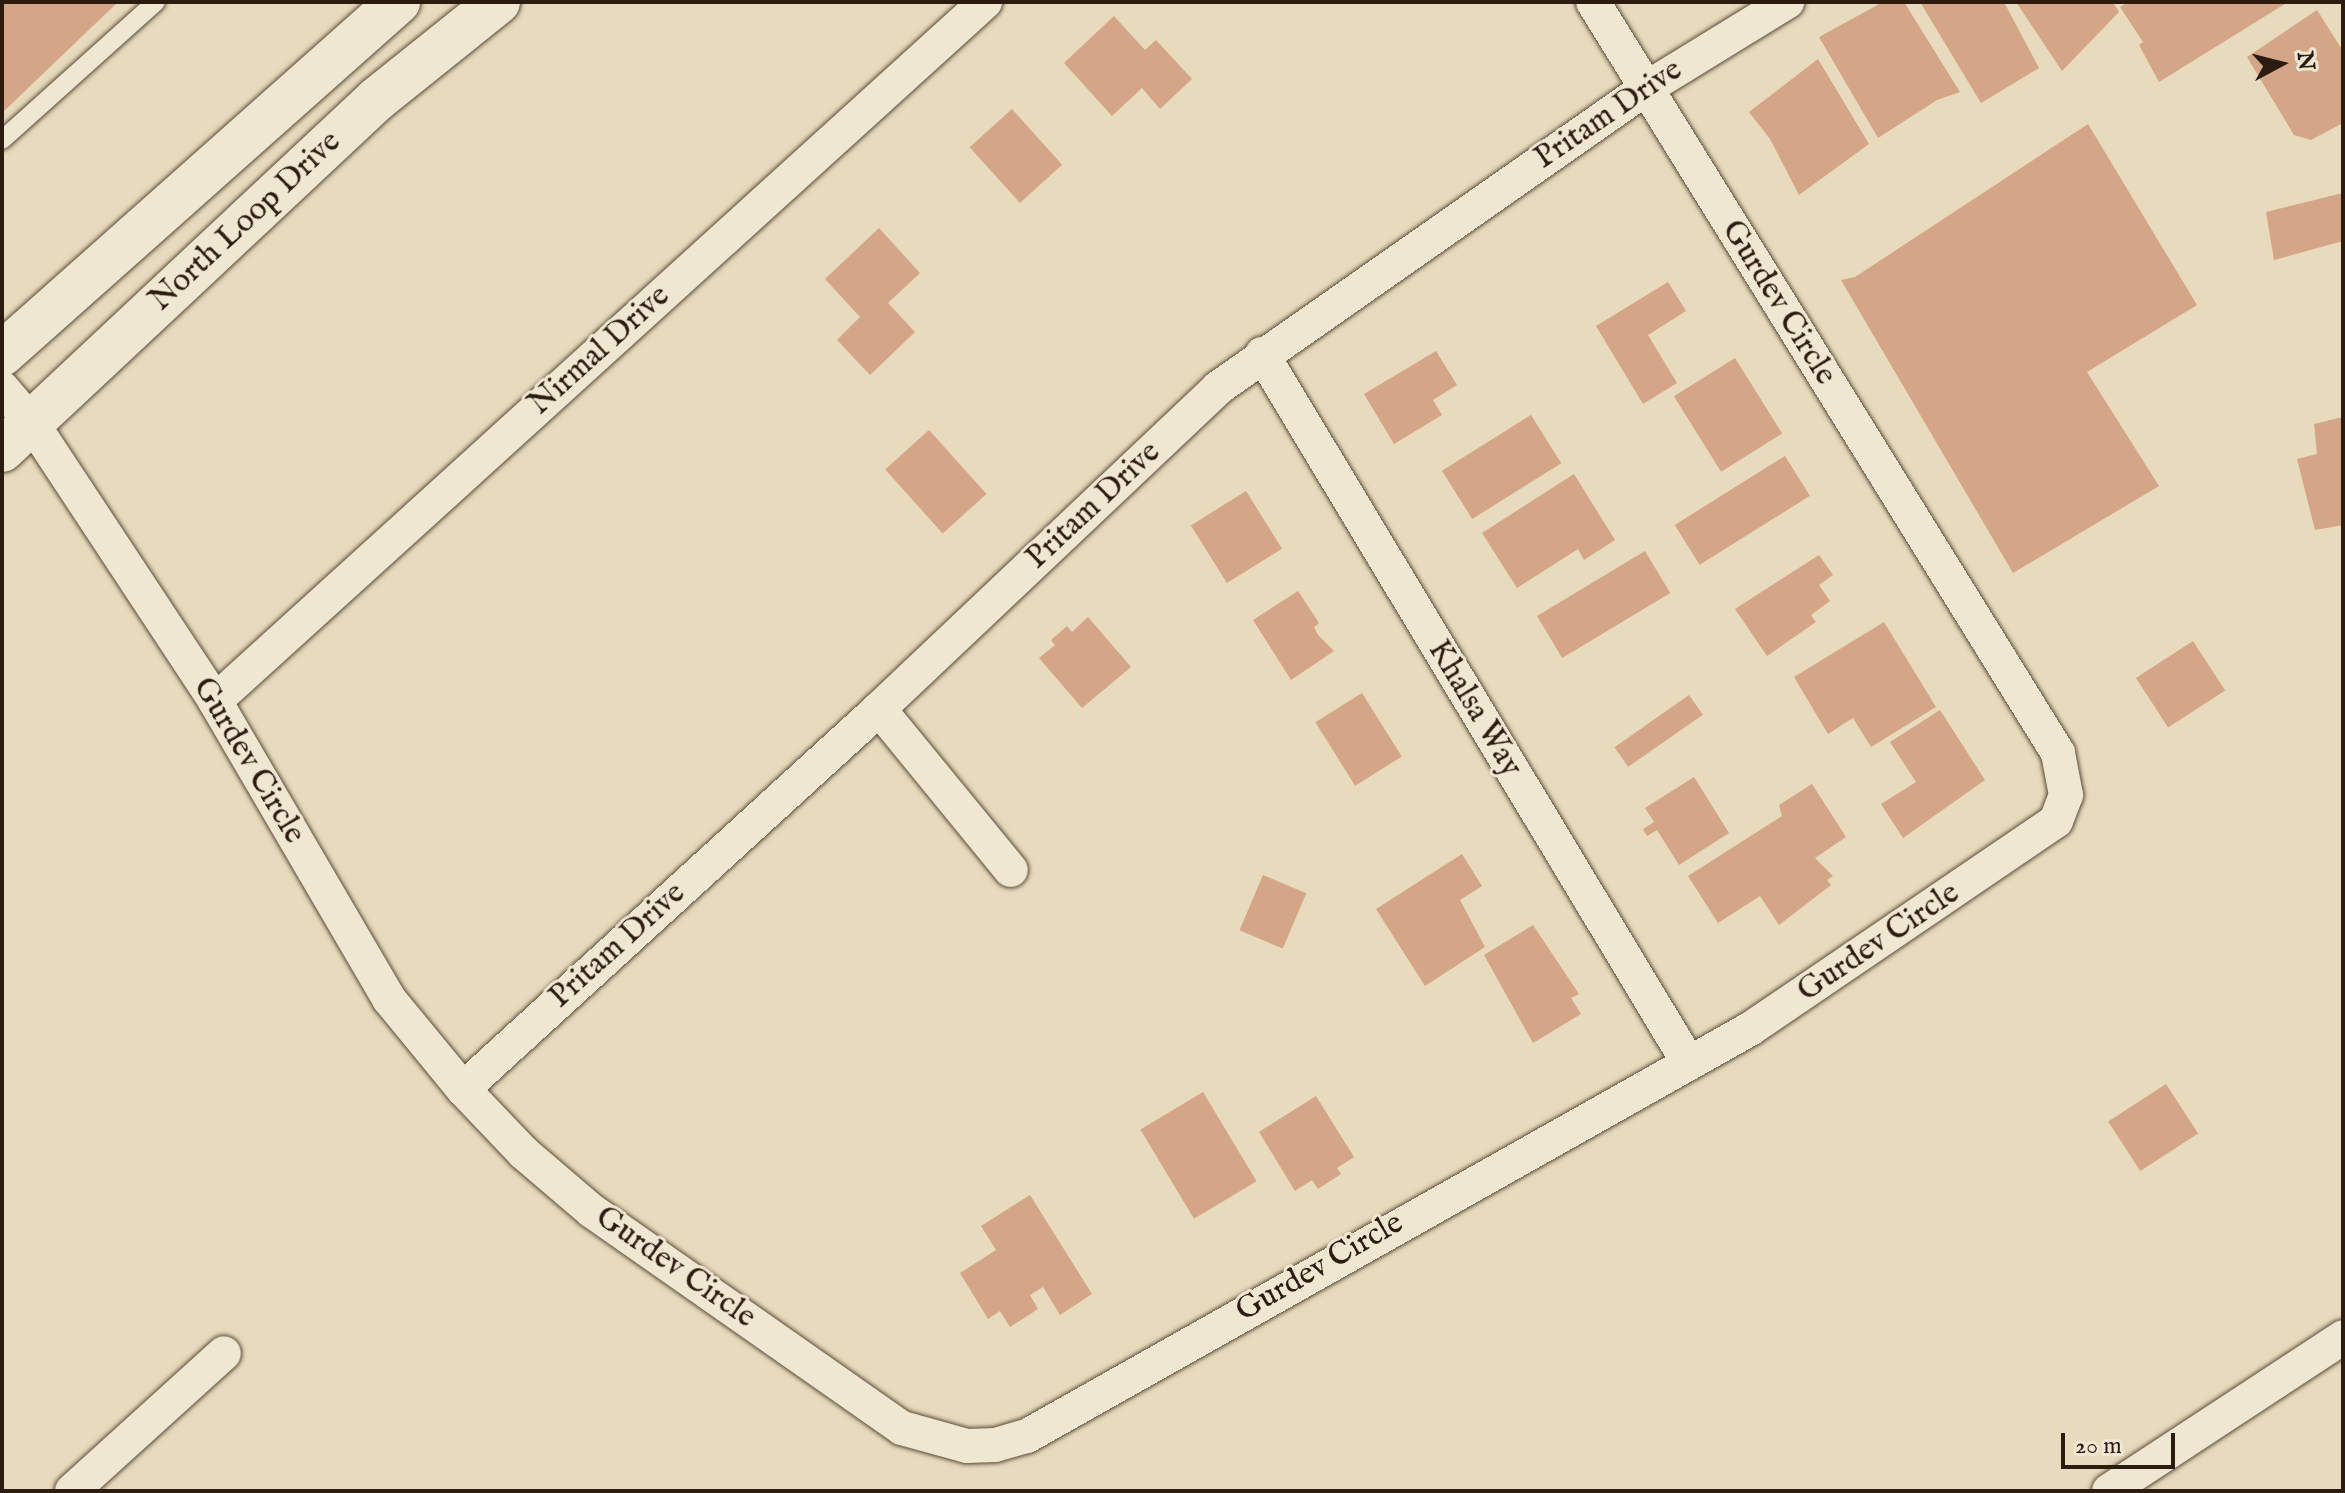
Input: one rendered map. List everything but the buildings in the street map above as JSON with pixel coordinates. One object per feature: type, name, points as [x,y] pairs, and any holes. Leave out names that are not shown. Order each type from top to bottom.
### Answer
[{"type":"main road","name":"North Loop Drive","points":[[2,354],[398,2]]},
{"type":"main road","name":"North Loop Drive","points":[[17,437],[377,99],[498,2]]},
{"type":"street","name":"Nirmal Drive","points":[[215,701],[985,2]]},
{"type":"street","name":"Gurdev Circle","points":[[2,388],[17,437],[215,701],[389,999],[463,1089],[524,1153],[638,1246],[902,1428],[967,1446],[1027,1436],[1750,1029],[2041,835],[2056,821],[2066,795],[2065,775],[2058,753],[1593,2]]},
{"type":"street","name":"Pritam Drive","points":[[463,1089],[879,709],[1218,388],[1262,354],[1645,89],[1787,2]]},
{"type":"street","name":"Khalsa Way","points":[[1262,354],[1688,1062]]},
{"type":"street","points":[[879,709],[1011,870]]},
{"type":"street","points":[[2109,1491],[2343,1337]]},
{"type":"street","points":[[72,1491],[224,1353]]},
{"type":"lane","points":[[2,140],[156,2]]}]
